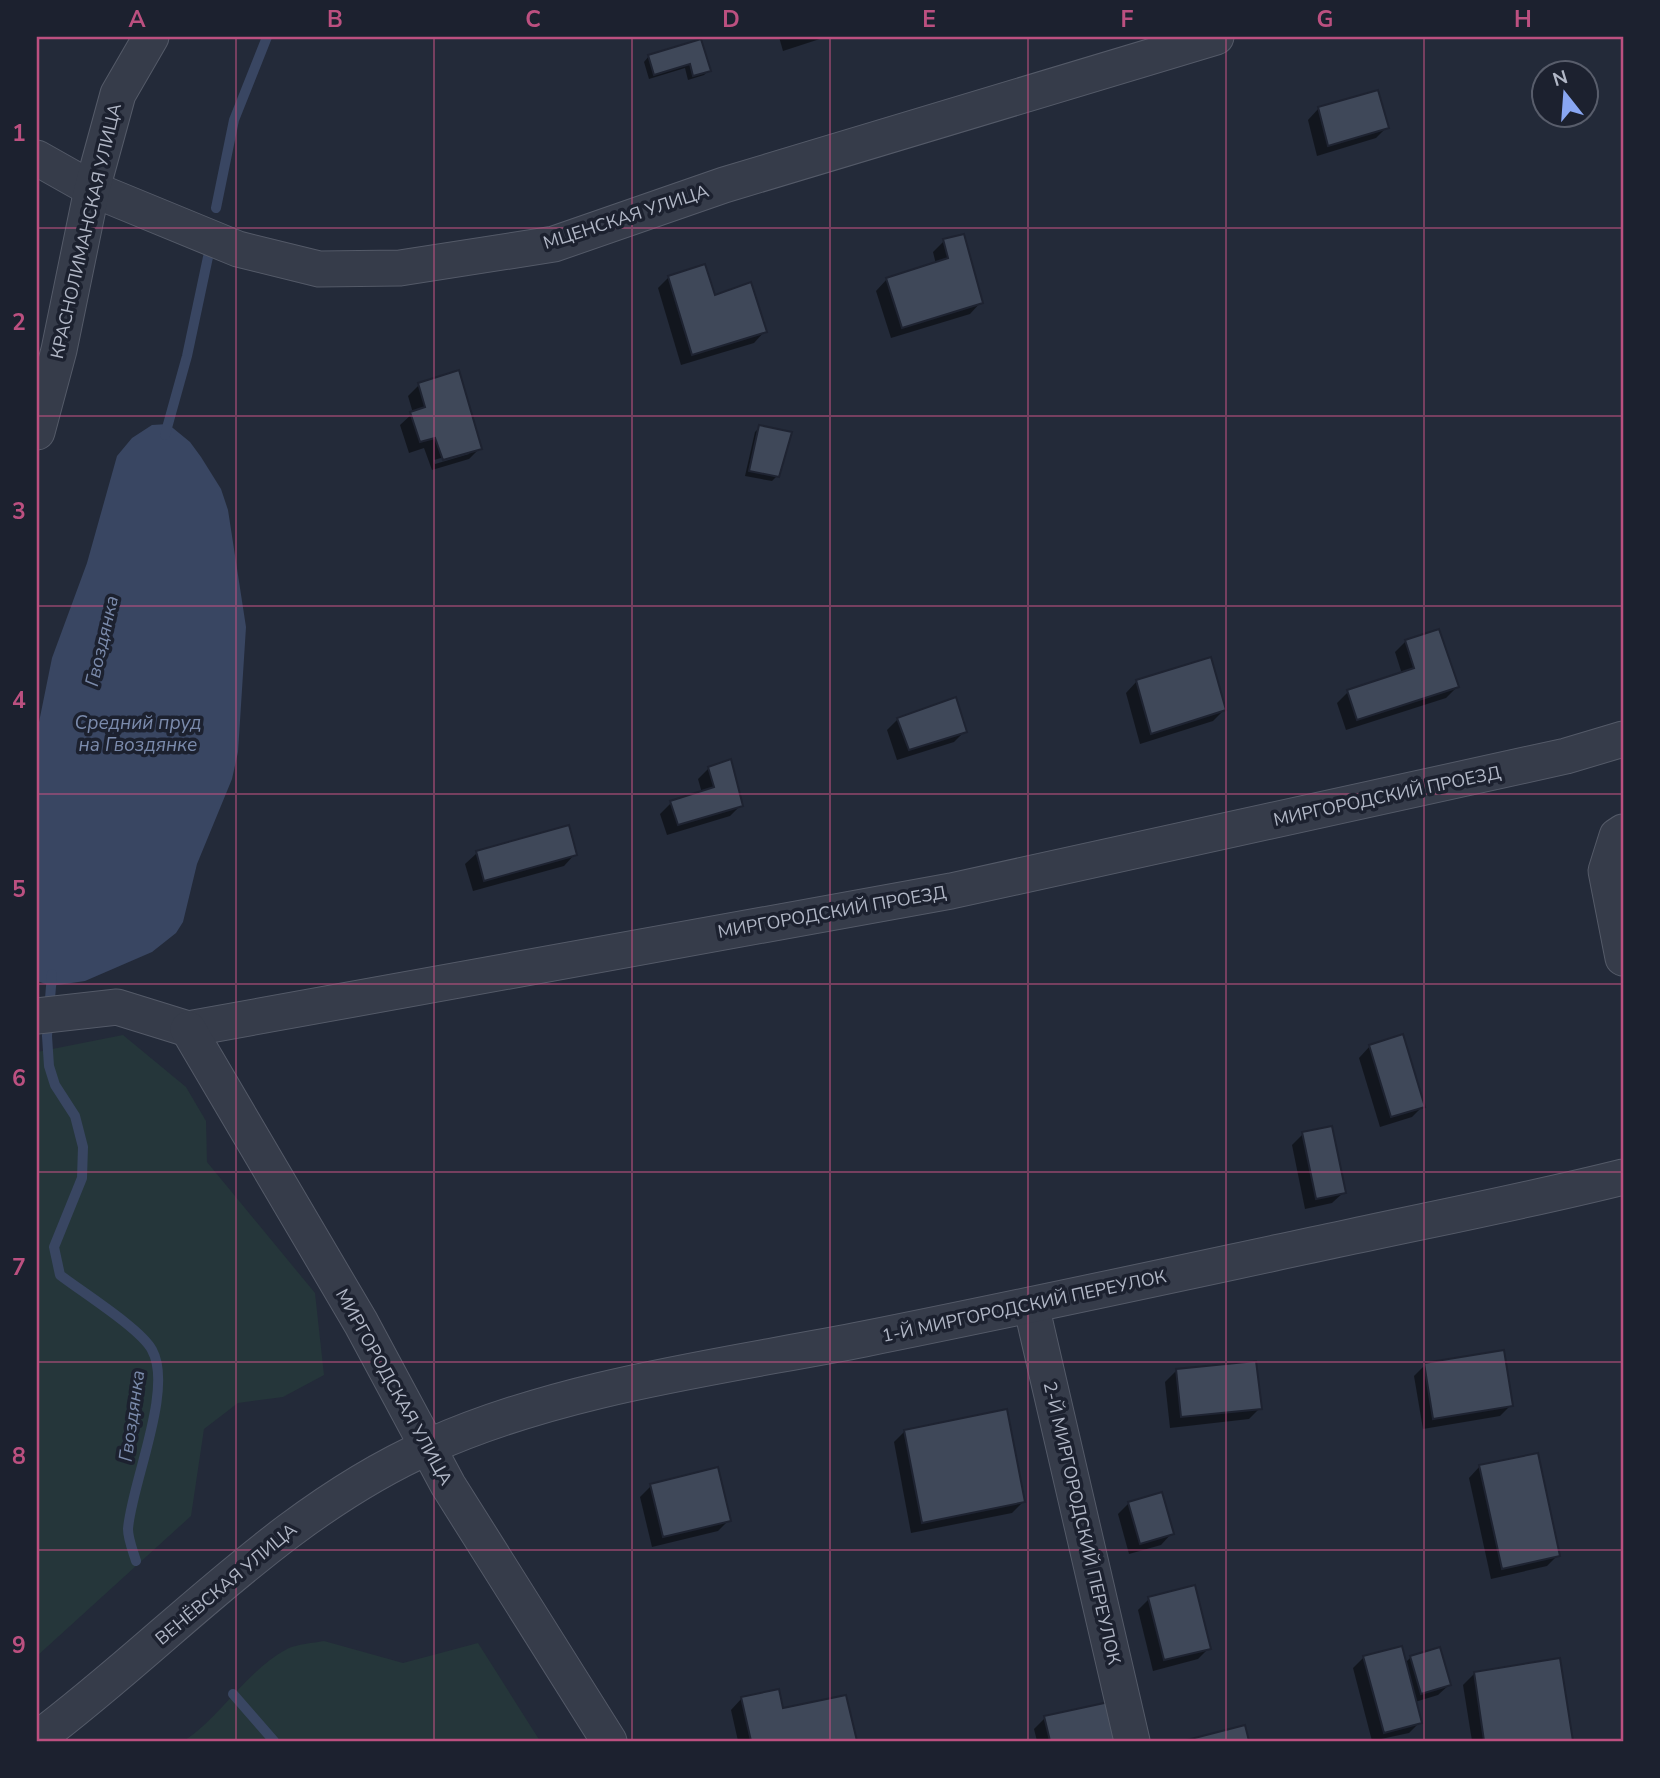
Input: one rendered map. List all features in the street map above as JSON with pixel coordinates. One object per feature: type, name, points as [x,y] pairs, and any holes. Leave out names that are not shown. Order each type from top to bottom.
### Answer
[{"type":"street","name":"КРАСНОЛИМАНСКАЯ УЛИЦА","points":[[37,432],[59,350],[92,189],[118,94],[151,37]]},
{"type":"street","name":"МЦЕНСКАЯ УЛИЦА","points":[[37,158],[92,189],[238,249],[319,269],[400,268],[554,244],[724,186],[1216,37]]},
{"type":"street","name":"МИРГОРОДСКИЙ ПРОЕЗД","points":[[37,1016],[117,1007],[188,1029],[951,891],[1566,756],[1623,739]]},
{"type":"street","points":[[1623,832],[1617,836],[1606,871],[1623,958]]},
{"type":"street","name":"МИРГОРОДСКАЯ УЛИЦА","points":[[188,1029],[361,1323],[448,1485],[609,1741]]},
{"type":"street","name":"1-Й МИРГОРОДСКИЙ ПЕРЕУЛОК","points":[[428,1447],[491,1422],[575,1396],[1031,1305],[1623,1177]]},
{"type":"street","name":"2-Й МИРГОРОДСКИЙ ПЕРЕУЛОК","points":[[1031,1305],[1132,1741]]},
{"type":"street","name":"ВЕНЁВСКАЯ УЛИЦА","points":[[37,1739],[81,1706],[259,1553],[361,1483],[428,1447]]},
{"type":"shaded area","points":[[123,1035],[186,1087],[206,1121],[207,1162],[315,1293],[324,1375],[283,1397],[238,1403],[204,1429],[191,1516],[37,1656],[37,1052]]},
{"type":"shaded area","points":[[324,1641],[403,1663],[478,1643],[540,1741],[184,1741],[198,1731],[272,1658],[291,1647]]},
{"type":"water","name":"Средний пруд на Гвоздянке","points":[[168,424],[190,442],[201,457],[221,489],[228,510],[246,627],[238,752],[232,779],[197,864],[183,922],[176,933],[152,952],[85,981],[51,986],[37,981],[37,732],[52,658],[87,563],[117,456],[132,438],[152,425]]},
{"type":"building","points":[[701,39],[711,71],[693,76],[690,64],[654,75],[648,55]]},
{"type":"building","points":[[1378,90],[1389,128],[1328,146],[1318,107]]},
{"type":"building","points":[[964,234],[983,303],[902,328],[886,278],[948,258],[943,239]]},
{"type":"building","points":[[705,264],[715,295],[751,282],[767,332],[692,355],[668,276]]},
{"type":"building","points":[[459,370],[482,449],[443,460],[435,438],[420,442],[410,412],[425,407],[418,383]]},
{"type":"building","points":[[759,425],[792,432],[779,477],[749,471]]},
{"type":"building","points":[[1439,629],[1459,687],[1357,720],[1347,690],[1414,668],[1405,640]]},
{"type":"building","points":[[1211,657],[1226,710],[1151,734],[1136,680]]},
{"type":"building","points":[[956,697],[967,732],[909,750],[897,718]]},
{"type":"building","points":[[731,759],[743,806],[678,825],[670,801],[714,787],[708,767]]},
{"type":"building","points":[[569,825],[577,855],[484,881],[476,851]]},
{"type":"building","points":[[1403,1034],[1425,1107],[1391,1117],[1369,1045]]},
{"type":"building","points":[[1332,1126],[1346,1193],[1316,1199],[1302,1132]]},
{"type":"building","points":[[1504,1350],[1513,1406],[1433,1419],[1424,1363]]},
{"type":"building","points":[[1256,1361],[1262,1409],[1181,1417],[1176,1369]]},
{"type":"building","points":[[1007,1409],[1025,1502],[922,1523],[904,1430]]},
{"type":"building","points":[[1538,1453],[1560,1556],[1502,1569],[1479,1465]]},
{"type":"building","points":[[718,1467],[731,1521],[663,1537],[650,1484]]},
{"type":"building","points":[[1162,1492],[1174,1534],[1140,1544],[1128,1502]]},
{"type":"building","points":[[1195,1585],[1211,1649],[1164,1660],[1148,1597]]},
{"type":"building","points":[[1402,1646],[1422,1723],[1384,1733],[1363,1656]]},
{"type":"building","points":[[1440,1647],[1451,1685],[1421,1694],[1410,1656]]},
{"type":"building","points":[[1560,1658],[1573,1741],[1484,1741],[1474,1672]]},
{"type":"building","points":[[779,1689],[783,1708],[846,1695],[857,1741],[751,1741],[741,1697]]},
{"type":"building","points":[[1109,1702],[1118,1741],[1050,1741],[1044,1716]]},
{"type":"building","points":[[1245,1725],[1249,1741],[1183,1741]]},
{"type":"waterway","name":"Гвоздянка","points":[[216,208],[234,120],[267,37]]},
{"type":"waterway","name":"Гвоздянка","points":[[165,435],[187,356],[208,257]]},
{"type":"waterway","name":"Гвоздянка","points":[[52,974],[47,1036],[49,1066],[55,1085],[75,1116],[83,1147],[82,1178],[54,1247],[60,1275],[146,1341],[157,1367],[155,1412],[128,1529],[136,1561]]},
{"type":"waterway","name":"Гвоздянка","points":[[233,1694],[274,1741]]}]
